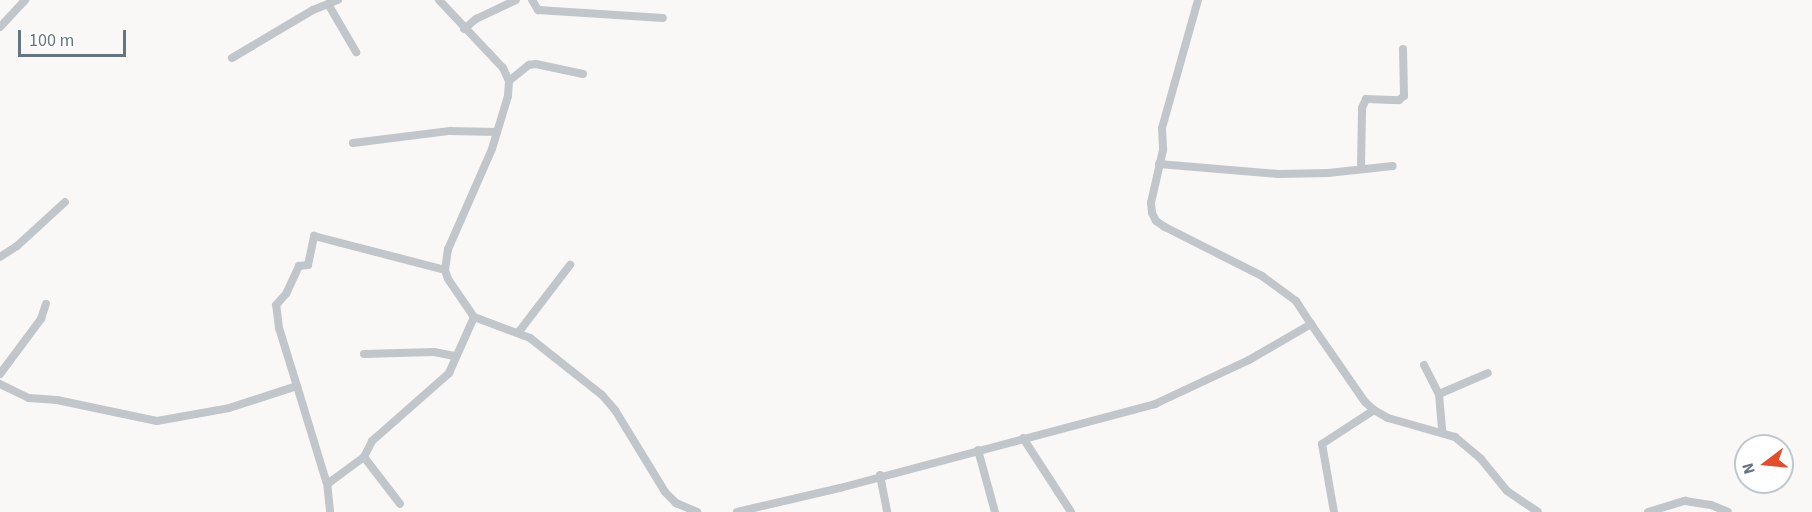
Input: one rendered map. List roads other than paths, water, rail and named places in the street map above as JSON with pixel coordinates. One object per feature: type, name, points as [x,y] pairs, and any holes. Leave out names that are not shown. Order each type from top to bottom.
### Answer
[{"type":"street","points":[[0,27],[25,0]]},
{"type":"street","points":[[232,58],[313,10],[338,0]]},
{"type":"street","points":[[440,0],[464,29],[503,68],[509,81],[508,96],[497,132],[448,249],[445,270],[456,292],[474,317],[518,333],[542,346],[602,394],[615,410],[665,492],[676,502],[697,512]]},
{"type":"street","points":[[464,29],[476,19],[516,0]]},
{"type":"street","points":[[532,0],[538,9],[663,18]]},
{"type":"street","points":[[1198,0],[1162,128],[1163,150],[1151,203],[1156,221],[1263,276],[1296,301],[1365,402],[1374,410],[1388,418],[1442,431],[1455,437],[1481,459],[1507,491],[1538,512]]},
{"type":"street","points":[[328,4],[356,52]]},
{"type":"street","points":[[1361,168],[1362,108],[1366,99],[1398,100],[1404,96],[1403,49]]},
{"type":"street","points":[[509,81],[529,65],[536,64],[583,74]]},
{"type":"street","points":[[353,143],[450,131],[497,132]]},
{"type":"street","points":[[1159,164],[1279,174],[1328,173],[1393,166]]},
{"type":"street","points":[[0,257],[17,246],[65,202]]},
{"type":"street","points":[[330,512],[327,482],[279,328],[276,305],[286,294],[299,266],[308,264],[314,236],[445,270]]},
{"type":"street","points":[[518,333],[570,265]]},
{"type":"street","points":[[0,374],[41,319],[46,304]]},
{"type":"street","points":[[327,482],[337,479],[364,457],[372,441],[449,373],[474,317]]},
{"type":"street","points":[[737,512],[840,488],[1155,404],[1249,360],[1311,324]]},
{"type":"street","points":[[364,354],[434,352],[455,356]]},
{"type":"street","points":[[1424,365],[1439,394],[1442,431]]},
{"type":"street","points":[[1439,394],[1488,373]]},
{"type":"street","points":[[0,384],[29,398],[57,400],[157,421],[229,408],[297,386]]},
{"type":"street","points":[[1334,512],[1322,444],[1374,410]]},
{"type":"street","points":[[1023,438],[1071,512]]},
{"type":"street","points":[[978,450],[995,512]]},
{"type":"street","points":[[364,457],[400,504]]},
{"type":"street","points":[[880,476],[887,512]]},
{"type":"street","points":[[1648,512],[1685,501],[1712,505],[1728,512]]}]
